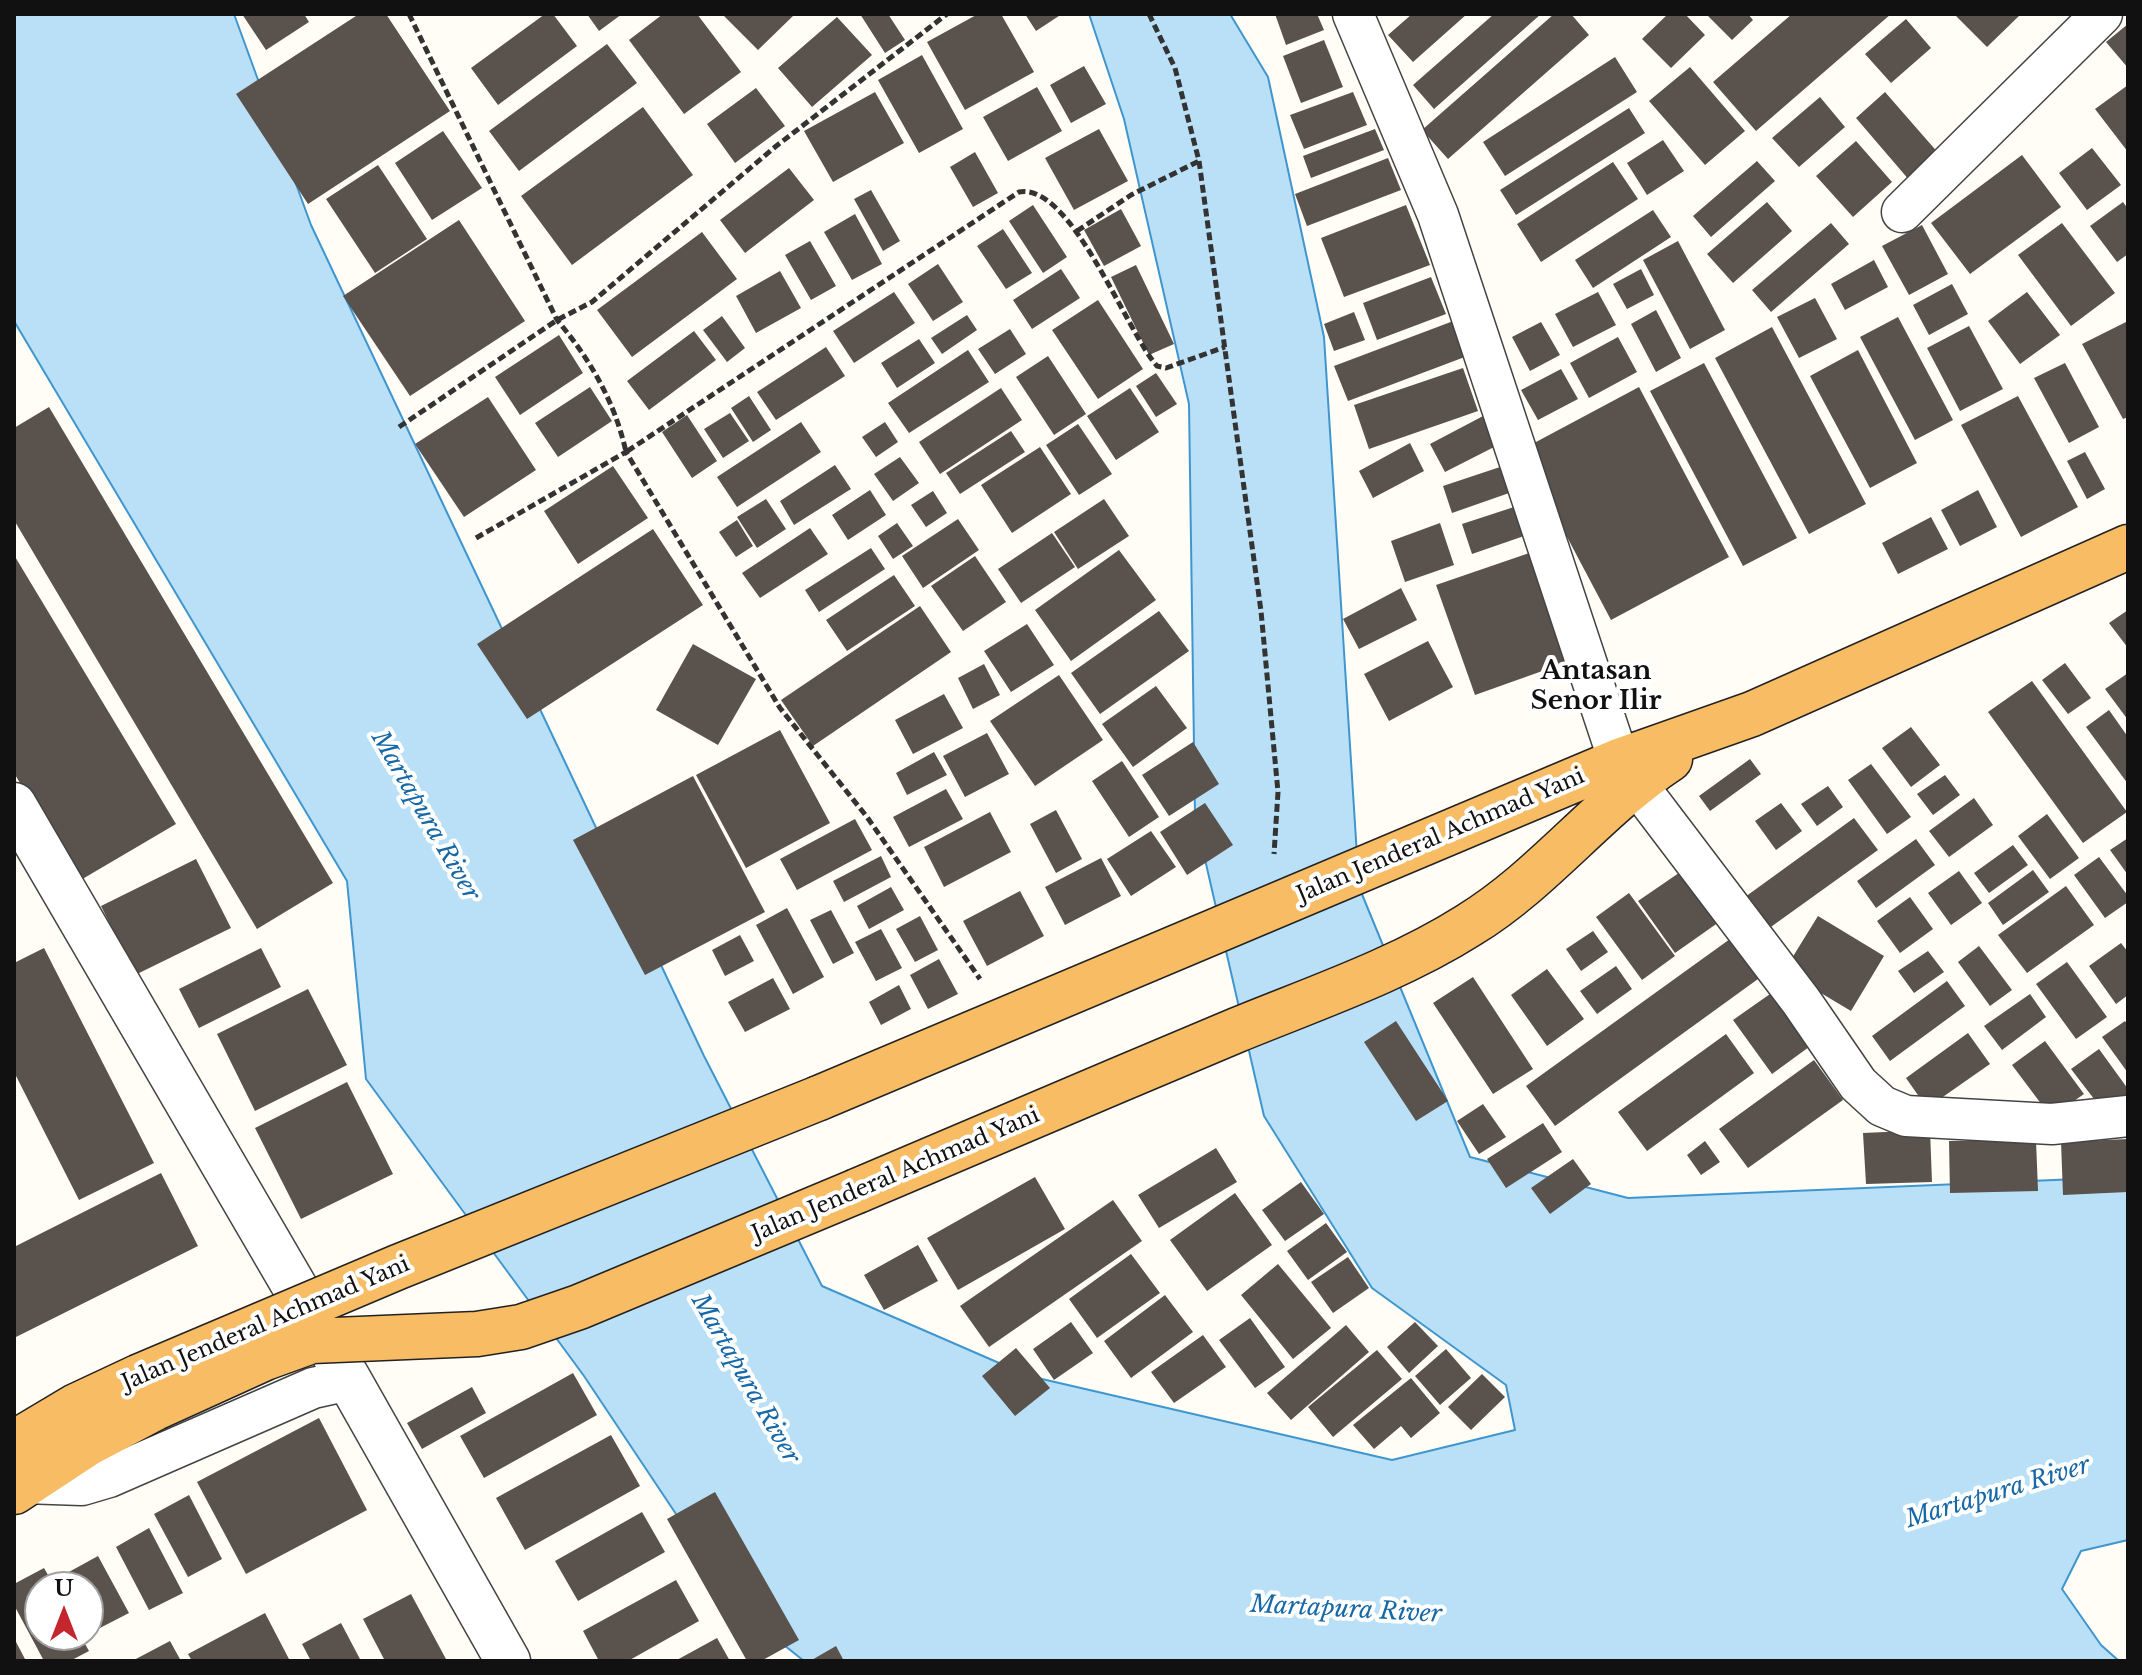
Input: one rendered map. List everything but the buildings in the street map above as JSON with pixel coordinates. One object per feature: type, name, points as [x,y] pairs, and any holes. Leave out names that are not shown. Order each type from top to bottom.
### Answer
[{"type":"highway","name":"Jalan Jenderal Achmad Yani","points":[[17,1473],[87,1444],[146,1392],[398,1267],[819,1098],[1008,1016],[1483,821],[1626,772],[1722,724],[2128,547]]},
{"type":"highway","name":"Jalan Jenderal Achmad Yani","points":[[146,1392],[265,1358],[312,1341],[477,1334],[521,1327],[579,1307],[857,1191],[1312,999],[1408,957],[1469,925],[1520,889],[1626,772]]},
{"type":"street","points":[[1353,14],[1438,215],[1626,772],[1713,882],[1858,1084],[1882,1106],[1906,1116],[2052,1124],[2128,1116]]},
{"type":"street","points":[[1902,212],[2102,14]]},
{"type":"street","points":[[14,805],[349,1380],[508,1661]]},
{"type":"street","points":[[17,1473],[82,1485],[109,1477],[313,1388],[349,1380]]},
{"type":"path","points":[[409,14],[557,320],[590,361],[620,424],[626,452],[780,708],[867,817],[949,938],[1008,1016]]},
{"type":"path","points":[[399,427],[557,320],[592,302],[775,147],[947,14]]},
{"type":"path","points":[[1149,14],[1175,68],[1199,161],[1261,611],[1278,792],[1273,868],[1276,905]]},
{"type":"path","points":[[1077,231],[1131,195],[1199,161]]},
{"type":"path","points":[[476,538],[626,452],[1019,192],[1031,190],[1043,195],[1077,231],[1157,366],[1166,368],[1225,347]]},
{"type":"water","name":"Martapura River","points":[[14,14],[234,14],[311,225],[704,1056],[822,1286],[1029,1376],[1392,1460],[1515,1430],[1506,1385],[1372,1288],[1264,1116],[1195,816],[1189,404],[1124,119],[1089,14],[1230,14],[1268,77],[1324,337],[1359,887],[1470,1157],[1628,1198],[2101,1178],[2128,1171],[2128,1540],[2081,1551],[2062,1589],[2101,1645],[2119,1661],[804,1661],[740,1610],[584,1376],[366,1079],[347,881],[14,321]]},
{"type":"district","name":"Antasan Senor Ilir","points":[[1596,687]]}]
